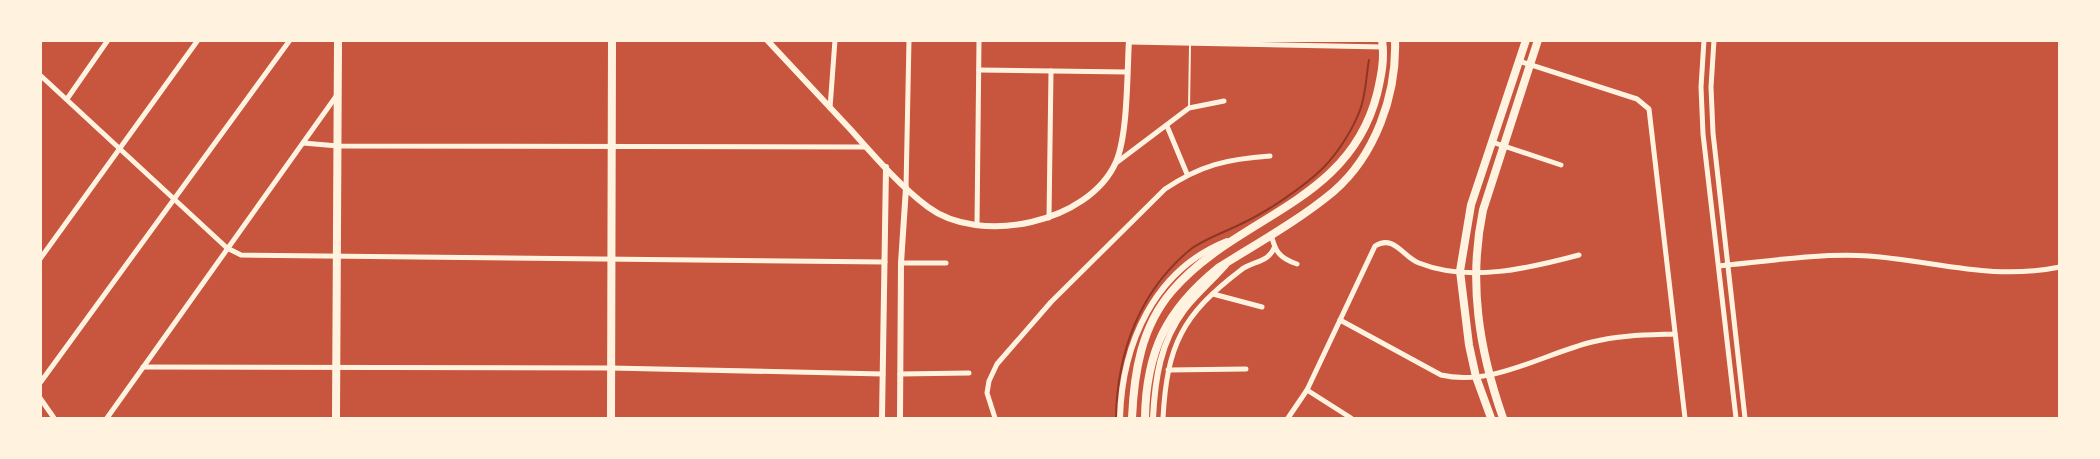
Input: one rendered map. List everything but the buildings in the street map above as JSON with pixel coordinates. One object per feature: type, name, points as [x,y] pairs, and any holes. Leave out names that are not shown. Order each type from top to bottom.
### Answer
[{"type":"main road","points":[[336,418],[338,40]]},
{"type":"main road","points":[[611,418],[612,40]]},
{"type":"main road","points":[[1145,418],[1147,387],[1157,343],[1168,320],[1185,298],[1202,281],[1333,192],[1370,146],[1383,118],[1393,77],[1395,40]]},
{"type":"main road","points":[[1491,418],[1476,377],[1464,316],[1461,271],[1472,205],[1526,40]]},
{"type":"main road","points":[[1503,418],[1489,375],[1480,336],[1474,272],[1482,210],[1538,40]]},
{"type":"main road","points":[[1132,418],[1133,384],[1146,333],[1172,291],[1194,269],[1316,188],[1340,165],[1359,142],[1370,118],[1380,80],[1383,44]]},
{"type":"main road","points":[[1340,165],[1349,174]]},
{"type":"street","points":[[68,99],[108,40]]},
{"type":"street","points":[[40,258],[198,40]]},
{"type":"street","points":[[40,383],[290,40]]},
{"type":"street","points":[[767,40],[906,188],[930,209],[952,219],[977,225],[1015,226],[1049,218],[1090,193],[1104,181],[1116,163],[1121,146],[1129,41],[1190,44],[1252,42],[1383,44]]},
{"type":"street","points":[[830,108],[835,40]]},
{"type":"street","points":[[900,418],[901,263],[906,188],[909,40]]},
{"type":"street","points":[[977,225],[979,40]]},
{"type":"street","points":[[1704,40],[1701,87],[1703,134],[1736,418]]},
{"type":"street","points":[[1714,40],[1711,87],[1713,133],[1745,418]]},
{"type":"street","points":[[1519,61],[1641,101],[1649,109],[1685,418]]},
{"type":"street","points":[[979,70],[1127,72]]},
{"type":"street","points":[[1049,218],[1051,71]]},
{"type":"street","points":[[40,75],[227,248],[246,256],[885,262]]},
{"type":"street","points":[[107,418],[338,94]]},
{"type":"street","points":[[1116,163],[1189,108],[1224,101]]},
{"type":"street","points":[[1167,126],[1187,174]]},
{"type":"street","points":[[1703,134],[1713,133]]},
{"type":"street","points":[[1492,142],[1561,165]]},
{"type":"street","points":[[303,143],[338,146],[542,145],[612,148],[867,147]]},
{"type":"street","points":[[995,418],[987,393],[989,381],[997,364],[1051,302],[1165,189],[1187,174],[1211,164],[1270,156]]},
{"type":"street","points":[[882,418],[886,167]]},
{"type":"street","points":[[1120,418],[1123,377],[1131,346],[1142,320],[1158,294],[1193,259],[1215,246],[1245,234]]},
{"type":"street","points":[[1271,234],[1275,248],[1285,260],[1297,264]]},
{"type":"street","points":[[1288,418],[1307,390],[1379,243],[1391,242],[1419,263],[1474,272],[1515,271],[1579,255]]},
{"type":"street","points":[[1163,418],[1168,370],[1176,341],[1183,328],[1213,294],[1243,269],[1270,256],[1275,248]]},
{"type":"street","points":[[1719,266],[1838,255],[1873,256],[1993,273],[2019,274],[2060,267]]},
{"type":"street","points":[[1153,418],[1158,368],[1168,338],[1185,310],[1230,261]]},
{"type":"street","points":[[901,263],[946,263]]},
{"type":"street","points":[[1213,294],[1262,307]]},
{"type":"street","points":[[1340,320],[1441,375],[1476,377],[1489,375],[1595,341],[1675,334]]},
{"type":"street","points":[[143,367],[611,368],[883,374]]},
{"type":"street","points":[[1168,370],[1246,369]]},
{"type":"street","points":[[900,374],[969,373]]},
{"type":"street","points":[[1307,390],[1351,418]]},
{"type":"street","points":[[40,398],[54,418]]},
{"type":"lane","points":[[1189,108],[1190,44]]},
{"type":"waterway","points":[[1116,418],[1117,394],[1126,347],[1134,325],[1157,284],[1191,249],[1264,211],[1296,190],[1329,162],[1357,117],[1364,98],[1369,60]]}]
